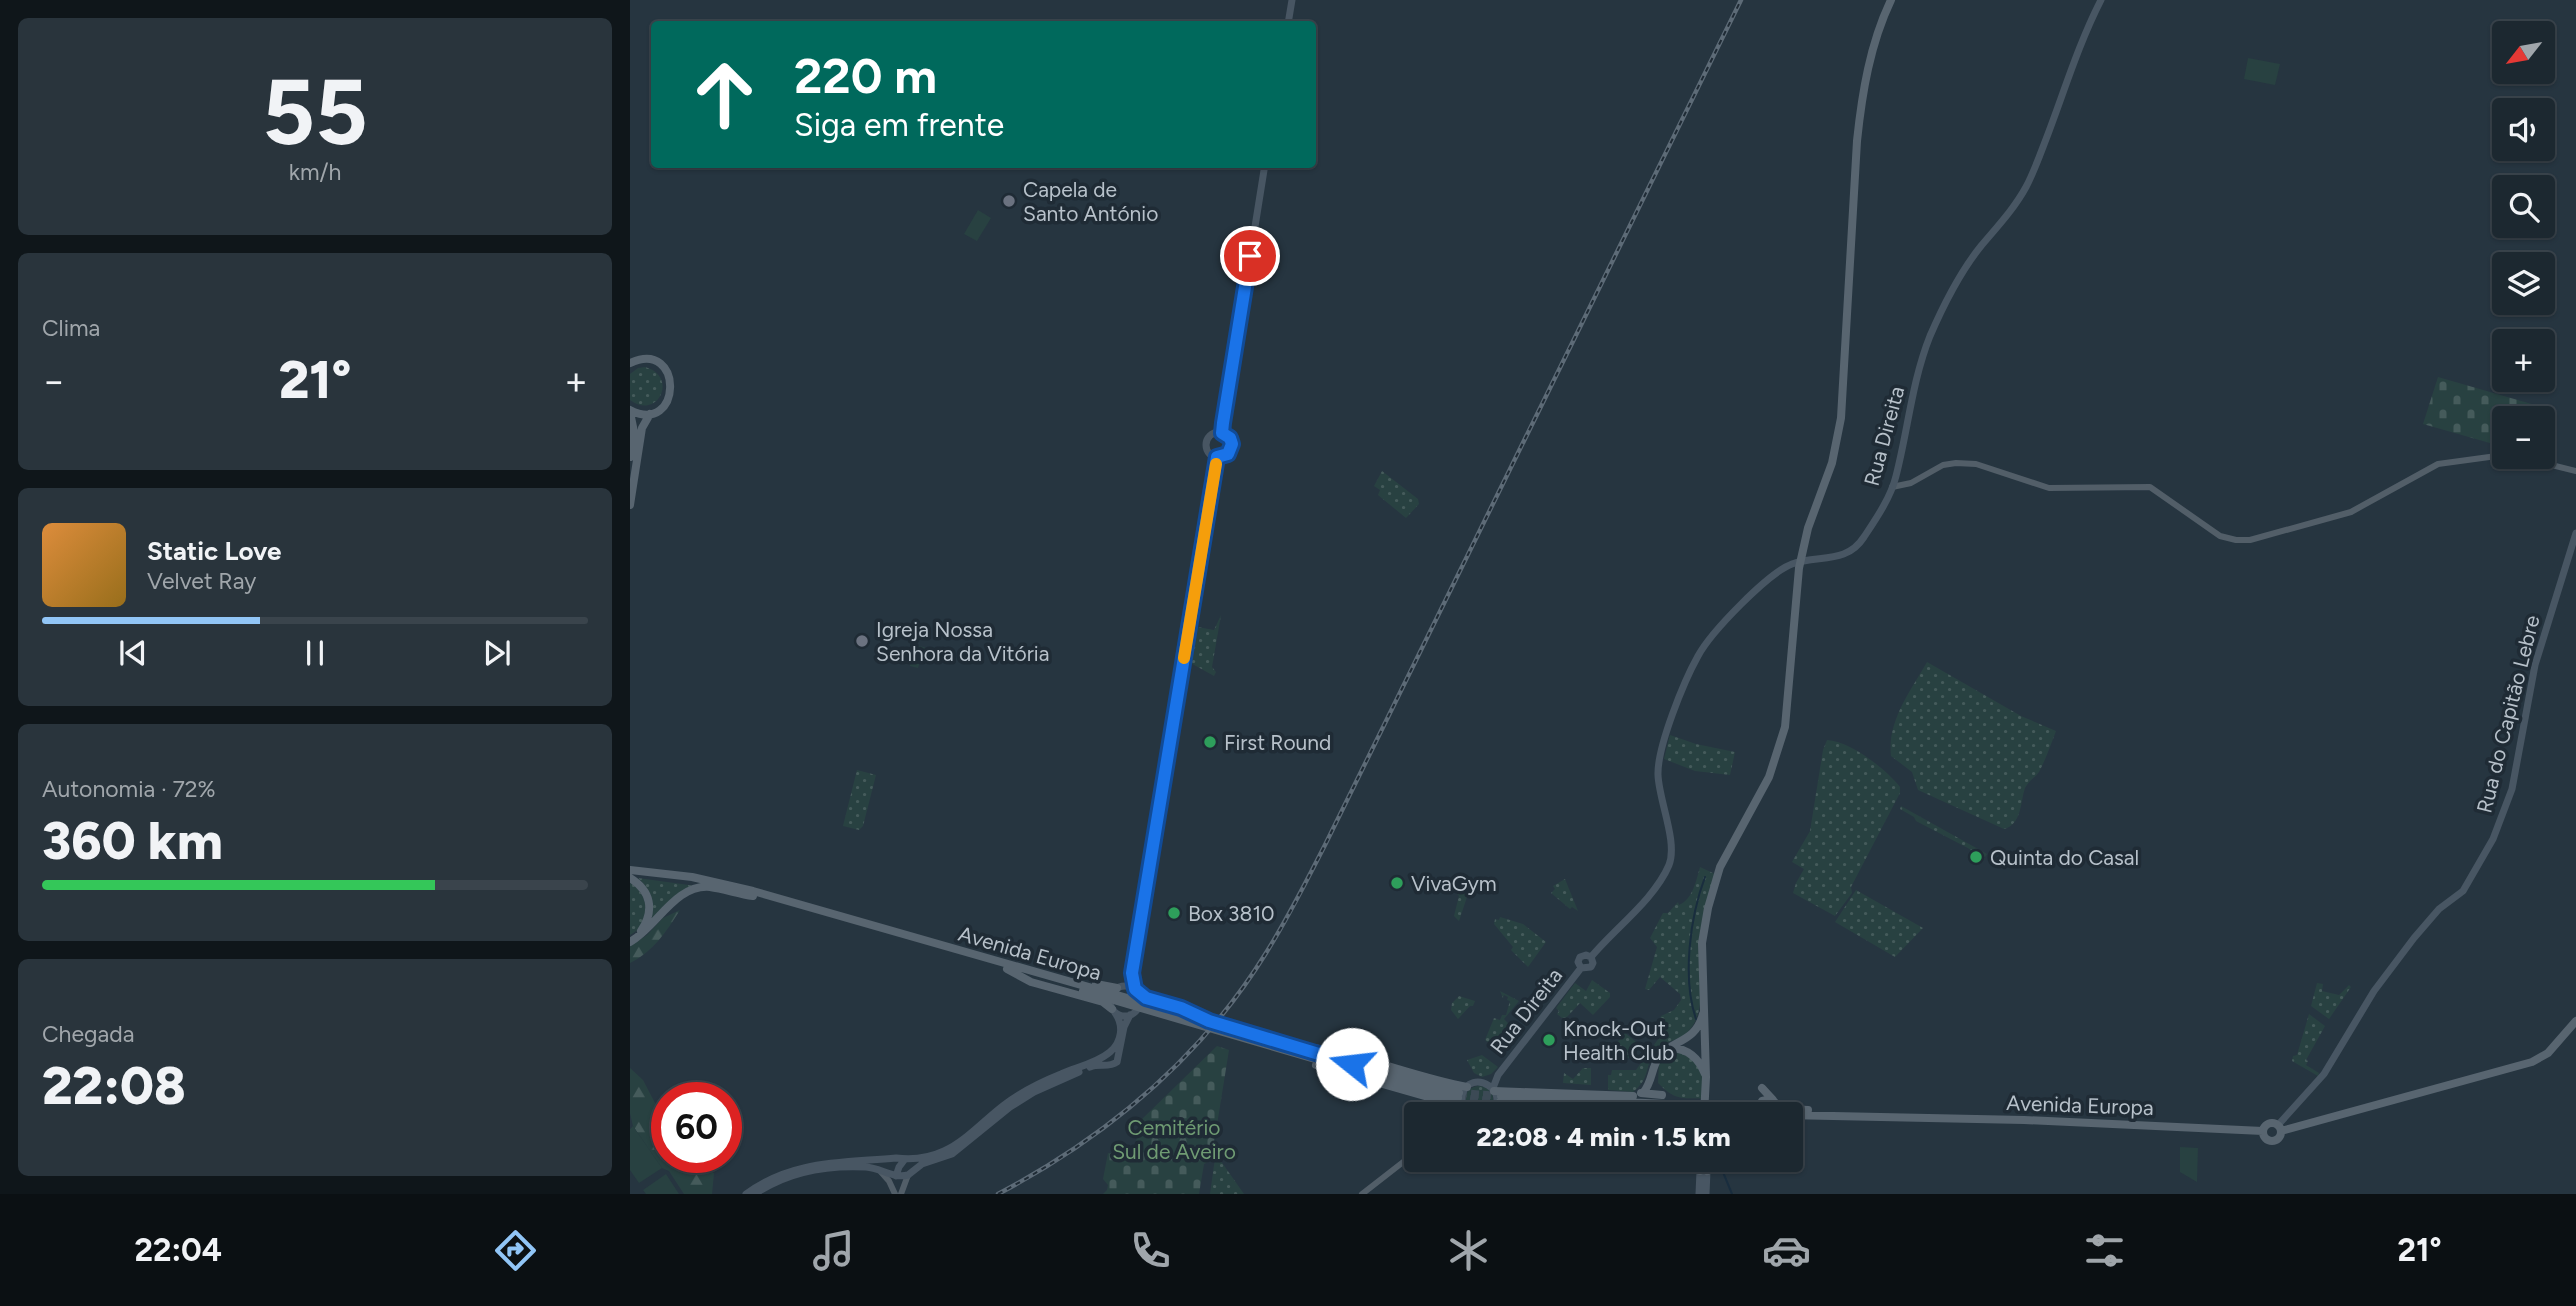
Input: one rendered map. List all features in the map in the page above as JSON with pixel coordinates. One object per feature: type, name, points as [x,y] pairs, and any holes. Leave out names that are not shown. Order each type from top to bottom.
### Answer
[{"type":"main road","points":[[1288,21],[1292,0]]},
{"type":"main road","points":[[1706,1102],[1704,925],[1720,867],[1769,777],[1785,727],[1801,556],[1838,441],[1861,102],[1874,45],[1891,0]]},
{"type":"main road","name":"Rua Direita","points":[[1498,1075],[1581,968],[1591,967],[1591,957],[1655,889],[1670,864],[1669,833],[1660,795],[1658,772],[1662,751],[1680,698],[1699,655],[1746,599],[1781,570],[1794,563],[1827,559],[1854,550],[1870,529],[1892,487],[1908,414],[1931,334],[1968,265],[2013,207],[2034,171],[2080,46],[2101,0]]},
{"type":"main road","points":[[1222,433],[1264,168]]},
{"type":"main road","points":[[630,363],[653,360],[666,370],[672,386],[668,401],[650,414],[642,428],[630,505]]},
{"type":"main road","points":[[630,457],[634,432],[630,411],[650,414]]},
{"type":"main road","points":[[1215,433],[1222,433],[1230,438],[1231,448],[1228,454],[1217,457],[1209,452],[1207,441],[1215,433]]},
{"type":"main road","points":[[755,1194],[795,1174],[845,1168],[876,1169],[896,1176],[908,1175],[922,1164],[952,1154],[1010,1107],[1034,1093],[1097,1064],[1117,1062],[1124,1027],[1140,1001],[1132,973],[1217,457]]},
{"type":"main road","name":"Rua do Capitão Lebre","points":[[2280,1128],[2324,1074],[2374,991],[2414,938],[2439,909],[2463,891],[2493,839],[2512,789],[2535,665],[2576,533]]},
{"type":"main road","points":[[630,874],[641,885],[650,904],[647,922],[640,933],[630,940]]},
{"type":"main road","name":"Avenida Europa","points":[[630,874],[692,881],[756,897],[1175,1014],[1297,1051]]},
{"type":"main road","name":"Avenida Europa","points":[[630,874],[692,877],[753,891],[997,961],[1039,976]]},
{"type":"main road","points":[[630,940],[640,936],[669,906],[688,892],[708,887],[756,897]]},
{"type":"main road","points":[[997,961],[1018,962],[1102,985],[1137,991],[1146,998],[1181,1008],[1206,1023]]},
{"type":"main road","points":[[1007,969],[1031,982],[1102,1002],[1114,1011],[1176,1023],[1206,1023]]},
{"type":"main road","points":[[1703,972],[1711,1029],[1707,1102]]},
{"type":"main road","points":[[746,1194],[776,1175],[802,1167],[896,1158],[905,1160],[947,1150],[1006,1103],[1031,1088],[1105,1055],[1118,1042],[1121,1032],[1121,1024],[1110,999],[1132,973]]},
{"type":"main road","points":[[1643,1093],[1659,1057],[1687,1038],[1700,1023],[1703,1000]]},
{"type":"main road","name":"Avenida Europa","points":[[2263,1131],[2269,1123],[2280,1128],[2532,1062],[2548,1053],[2576,1021]]},
{"type":"main road","points":[[1672,1048],[1690,1053],[1702,1066],[1706,1077]]},
{"type":"main road","points":[[1297,1051],[1335,1052],[1443,1083],[1459,1102]]},
{"type":"main road","points":[[1297,1051],[1312,1064],[1456,1102]]},
{"type":"main road","points":[[1105,1055],[1104,1061],[1108,1065]]},
{"type":"main road","points":[[1654,1073],[1656,1085],[1662,1095]]},
{"type":"main road","points":[[1461,1102],[1482,1082],[1498,1075],[1496,1102]]},
{"type":"main road","points":[[1482,1082],[1497,1094],[1577,1102]]},
{"type":"main road","name":"Avenida Europa","points":[[1760,1102],[1762,1088],[1774,1102]]},
{"type":"main road","points":[[1597,1100],[1643,1093],[1662,1095],[1676,1102]]},
{"type":"main road","points":[[1497,1094],[1633,1096]]},
{"type":"main road","points":[[1497,1094],[1651,1102]]},
{"type":"main road","name":"Avenida Europa","points":[[1803,1110],[2263,1131]]},
{"type":"main road","name":"Avenida Europa","points":[[1803,1115],[1895,1115]]},
{"type":"main road","name":"Avenida Europa","points":[[2263,1131],[2266,1138],[2273,1141],[2278,1139],[2280,1128]]},
{"type":"main road","points":[[905,1160],[909,1167],[908,1175]]},
{"type":"main road","points":[[896,1176],[905,1160]]},
{"type":"main road","points":[[1699,1194],[1704,1172]]},
{"type":"main road","points":[[1704,1172],[1706,1194]]},
{"type":"street","points":[[1892,487],[1911,484],[1942,465],[1956,463],[1976,464],[2049,488],[2150,487],[2220,536],[2250,540],[2351,512],[2438,464],[2492,457]]},
{"type":"street","points":[[2555,466],[2576,471]]},
{"type":"street","points":[[1362,1194],[1404,1161]]},
{"type":"street","points":[[876,1169],[885,1175],[897,1194]]},
{"type":"street","points":[[897,1194],[908,1175]]},
{"type":"street","points":[[896,1176],[897,1194]]},
{"type":"green space","points":[[2248,58],[2280,64],[2275,85],[2244,79]]},
{"type":"green space","points":[[978,210],[991,218],[977,241],[964,234]]},
{"type":"green space","points":[[645,367],[655,372],[663,387],[656,401],[649,405],[640,405],[630,400],[630,374]]},
{"type":"green space","points":[[2438,377],[2538,406],[2492,406],[2492,444],[2423,424]]},
{"type":"green space","points":[[1382,471],[1418,499],[1419,504],[1406,518],[1378,495],[1380,490],[1374,486]]},
{"type":"green space","points":[[1221,615],[1212,667],[1216,672],[1214,676],[1187,661],[1192,626],[1214,630]]},
{"type":"green space","points":[[916,645],[933,650],[929,663],[920,661],[918,668],[910,666],[911,649]]},
{"type":"green space","points":[[1927,662],[2021,716],[2056,731],[2039,772],[2025,788],[2017,818],[2004,829],[1918,790],[1912,772],[1891,756],[1896,719]]},
{"type":"green space","points":[[1670,735],[1696,744],[1735,752],[1730,775],[1695,771],[1664,759]]},
{"type":"green space","points":[[1827,740],[1846,745],[1867,757],[1900,787],[1900,793],[1851,887],[1852,893],[1835,916],[1793,893],[1804,869],[1792,862],[1810,831]]},
{"type":"green space","points":[[857,770],[876,775],[863,826],[859,830],[843,826]]},
{"type":"green space","points":[[1901,806],[1987,854],[1985,857],[1916,821],[1900,809]]},
{"type":"green space","points":[[1700,867],[1715,874],[1700,937],[1701,996],[1696,1018],[1687,1032],[1656,1051],[1643,1082],[1633,1092],[1608,1090],[1608,1075],[1611,1075],[1612,1070],[1636,1070],[1659,1038],[1657,1035],[1663,1023],[1661,1016],[1674,1010],[1681,1000],[1680,994],[1660,977],[1649,990],[1645,989],[1657,947],[1650,938],[1663,913],[1668,913],[1678,902],[1679,905],[1688,898]]},
{"type":"green space","points":[[638,878],[696,886],[649,925],[653,912],[652,900]]},
{"type":"green space","points":[[1565,879],[1578,911],[1572,907],[1570,909],[1551,893],[1555,889],[1553,886]]},
{"type":"green space","points":[[1445,880],[1466,886],[1469,891],[1459,921],[1454,916],[1459,896]]},
{"type":"green space","points":[[630,883],[642,894],[646,909],[642,924],[630,935]]},
{"type":"green space","points":[[1856,890],[1923,928],[1895,957],[1835,922]]},
{"type":"green space","points":[[680,910],[653,947],[630,963],[630,946],[647,935],[663,918]]},
{"type":"green space","points":[[1500,917],[1523,924],[1546,942],[1528,967],[1511,950],[1513,947],[1494,924],[1495,919],[1499,920]]},
{"type":"green space","points":[[1592,980],[1610,993],[1610,997],[1593,1015],[1580,1003],[1566,1018],[1557,1014],[1559,1011],[1556,1008],[1575,983],[1586,991]]},
{"type":"green space","points":[[2317,983],[2323,984],[2322,991],[2339,995],[2349,985],[2351,987],[2329,1019],[2311,1006]]},
{"type":"green space","points":[[1500,991],[1519,1001],[1504,1019],[1513,1028],[1496,1048],[1485,1040],[1494,1018],[1500,1020],[1502,1015],[1506,1015],[1510,1001],[1504,995],[1503,998]]},
{"type":"green space","points":[[1459,996],[1475,1001],[1458,1019],[1451,1010],[1452,1003]]},
{"type":"green space","points":[[2309,1014],[2325,1026],[2306,1060],[2306,1065],[2319,1073],[2318,1076],[2292,1061],[2293,1056],[2297,1055]]},
{"type":"green space","points":[[1625,1033],[1641,1046],[1631,1058],[1605,1057]]},
{"type":"green space","name":"Cemitério Sul de Aveiro","points":[[1217,1046],[1229,1050],[1213,1150],[1218,1157],[1204,1164],[1199,1194],[1103,1194],[1108,1185],[1103,1179],[1108,1153],[1133,1158],[1140,1121]]},
{"type":"green space","points":[[1678,1051],[1693,1060],[1700,1069],[1704,1098],[1678,1097],[1658,1083],[1659,1062],[1669,1052]]},
{"type":"green space","points":[[1482,1055],[1498,1067],[1491,1074],[1482,1077],[1474,1073],[1467,1060]]},
{"type":"green space","points":[[630,1068],[643,1080],[651,1095],[651,1152],[633,1126],[630,1113]]},
{"type":"green space","points":[[1583,1068],[1591,1068],[1591,1085],[1563,1083],[1564,1073],[1573,1079]]},
{"type":"green space","points":[[1474,1087],[1484,1087],[1492,1095],[1493,1102],[1465,1102],[1466,1095]]},
{"type":"green space","points":[[633,1126],[651,1152],[651,1173],[654,1173],[639,1183],[630,1170],[630,1129]]},
{"type":"green space","points":[[2180,1147],[2198,1148],[2197,1182],[2180,1172]]},
{"type":"green space","points":[[1218,1157],[1244,1194],[1210,1194],[1215,1158]]},
{"type":"green space","points":[[670,1173],[714,1173],[712,1194],[684,1194]]},
{"type":"green space","points":[[666,1174],[679,1194],[646,1194],[643,1190]]},
{"type":"waterway","points":[[1696,1019],[1689,985],[1690,948],[1695,910],[1705,877]]},
{"type":"waterway","points":[[1723,1172],[1732,1194]]},
{"type":"tunnel","points":[[1459,1093],[1501,1096]]},
{"type":"tunnel","points":[[1458,1098],[1500,1102]]},
{"type":"railway","points":[[998,1194],[1076,1147],[1148,1092],[1212,1027],[1266,953],[1325,845],[1741,0]]},
{"type":"slow traffic","points":[[1184,658],[1216,464]]},
{"type":"place","name":"Capela de Santo António","points":[[1009,201]]},
{"type":"place","name":"Igreja Nossa Senhora da Vitória","points":[[862,641]]},
{"type":"place","name":"First Round","points":[[1210,742]]},
{"type":"place","name":"Quinta do Casal","points":[[1976,857]]},
{"type":"place","name":"VivaGym","points":[[1397,883]]},
{"type":"place","name":"Box 3810","points":[[1174,913]]},
{"type":"place","name":"Knock-Out Health Club","points":[[1549,1040]]},
{"type":"route","points":[[1250,256],[1222,433],[1230,438],[1232,444],[1228,454],[1217,457],[1132,973],[1133,984],[1138,993],[1146,998],[1181,1008],[1209,1021],[1352,1064]]}]
